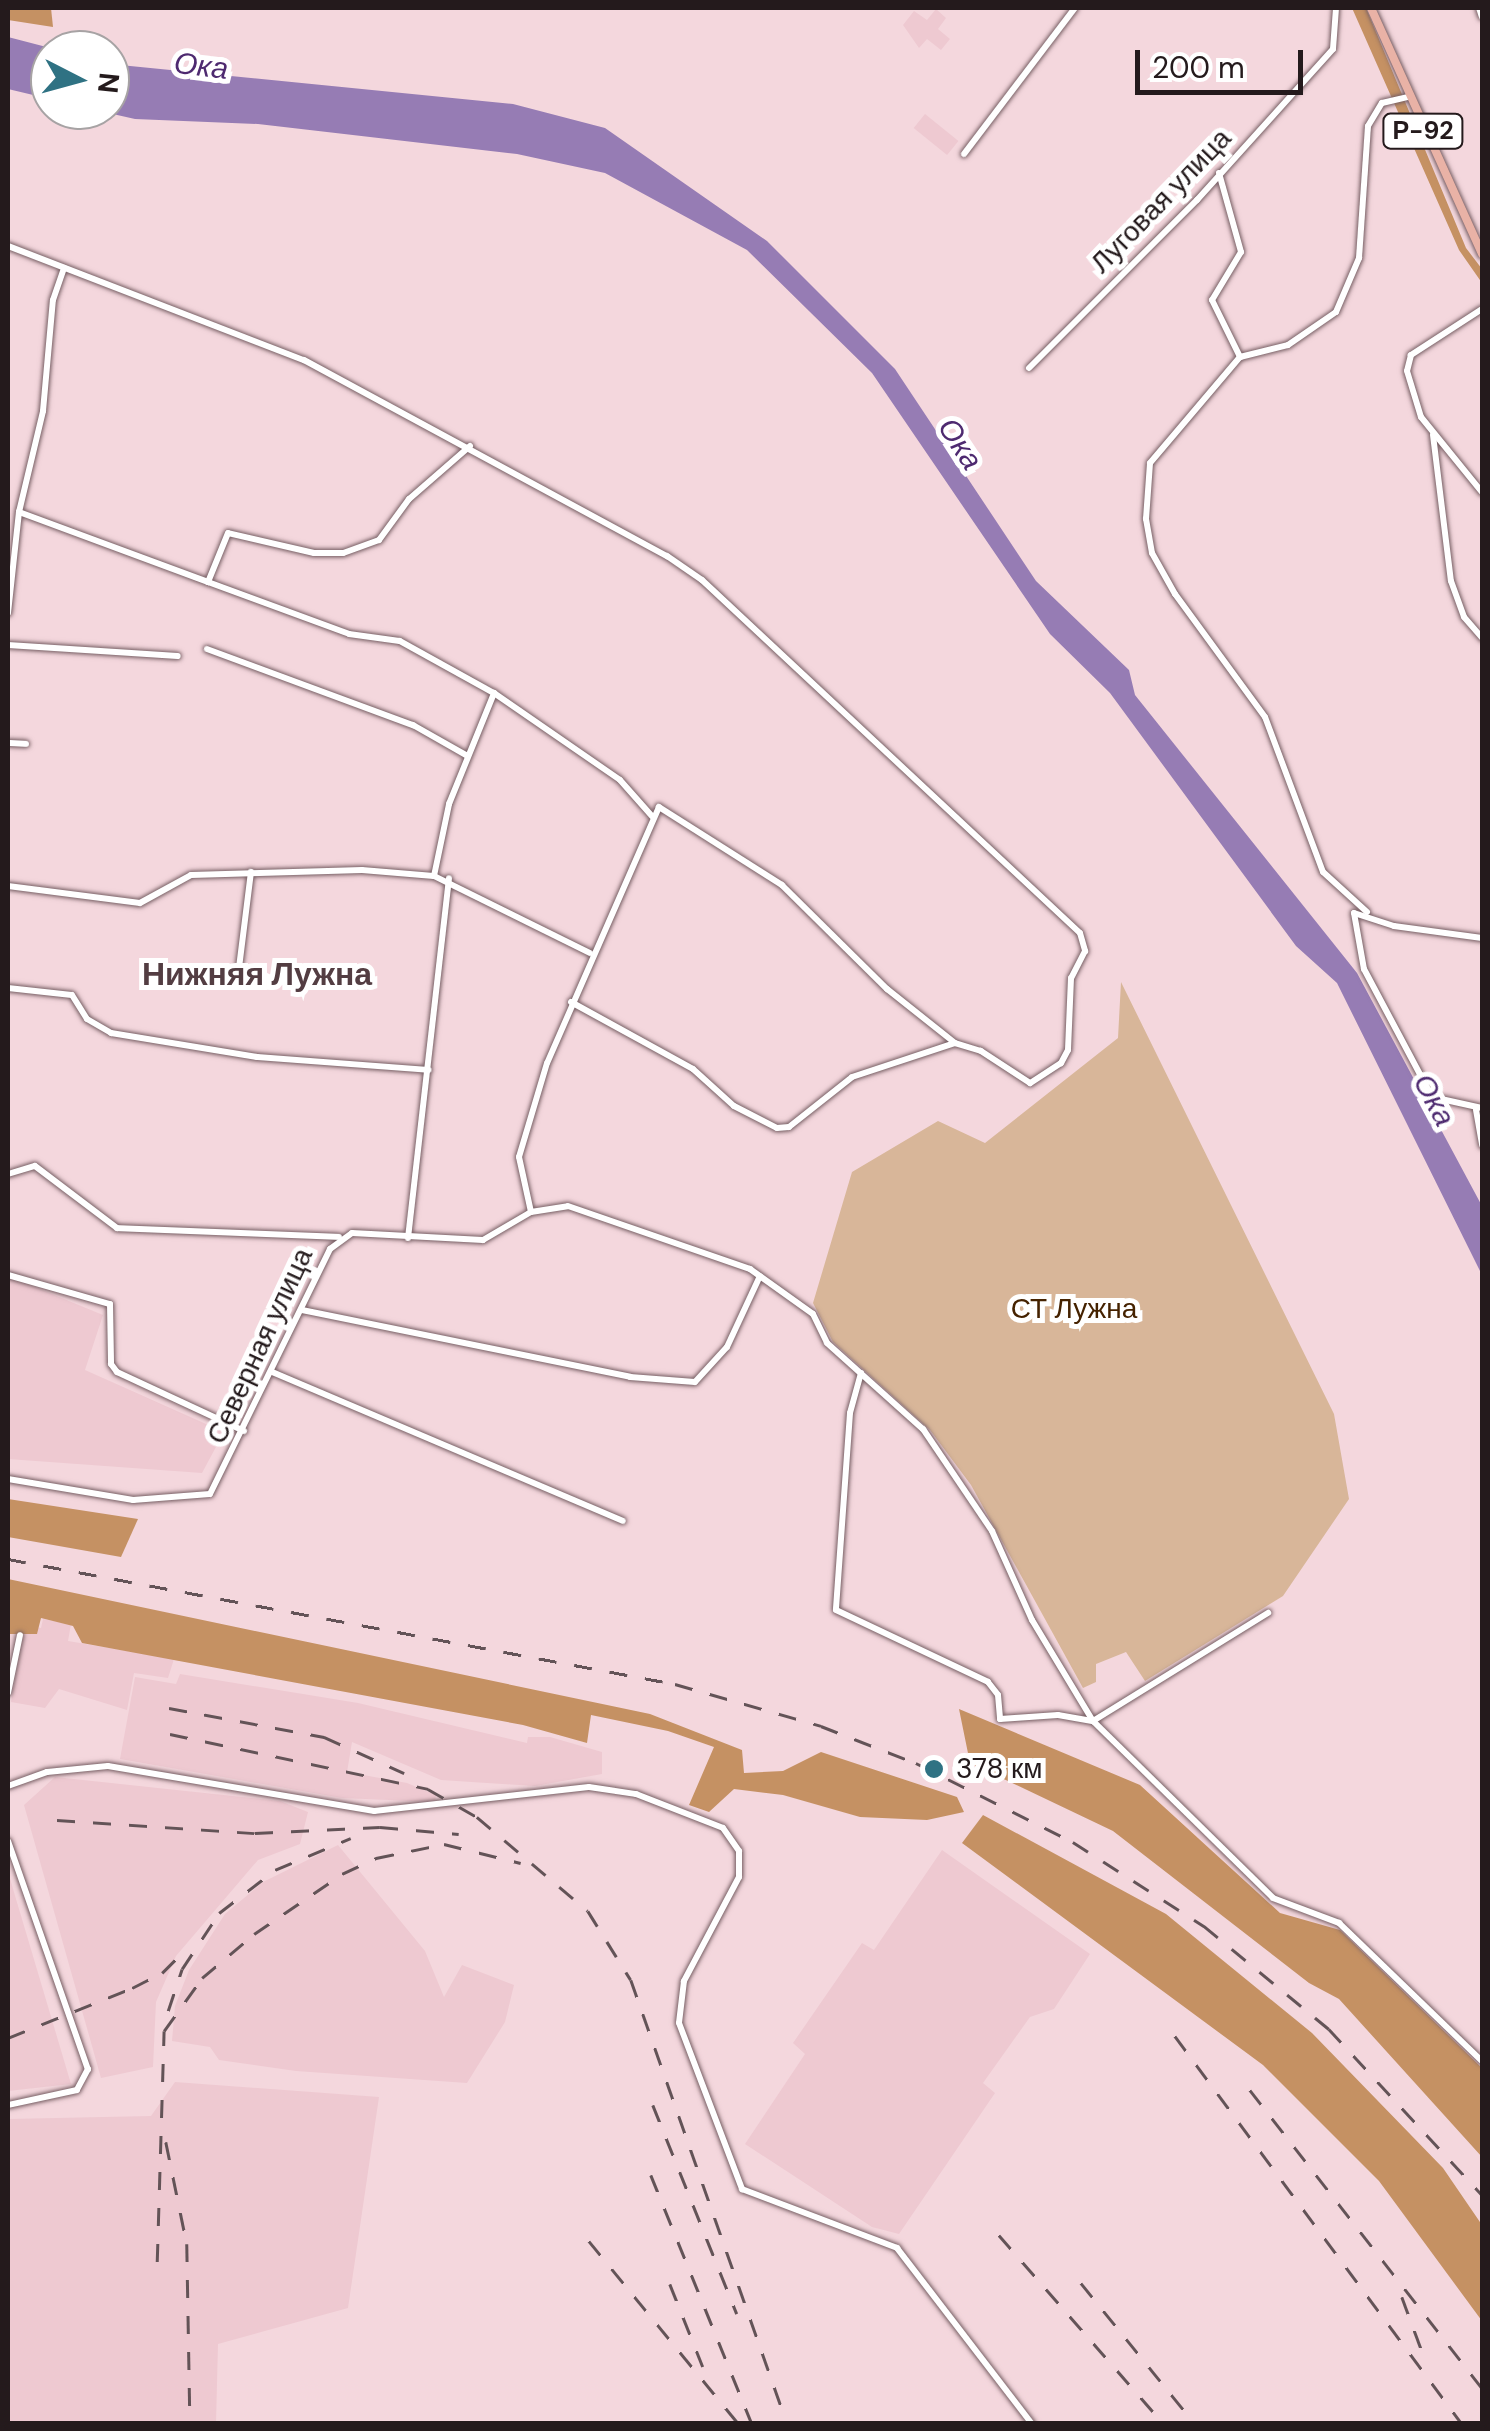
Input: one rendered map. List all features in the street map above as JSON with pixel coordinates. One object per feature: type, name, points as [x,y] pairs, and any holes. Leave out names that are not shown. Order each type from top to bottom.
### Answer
[{"type":"main road","name":"Р-92","points":[[1371,8],[1408,97],[1482,252]]},
{"type":"street","points":[[964,154],[1075,8]]},
{"type":"street","name":"Луговая улица","points":[[1029,368],[1219,173],[1333,49],[1336,8]]},
{"type":"street","points":[[1478,8],[1482,17]]},
{"type":"street","points":[[1408,97],[1382,103],[1368,126],[1360,258],[1336,312],[1288,345],[1240,357],[1150,464],[1146,519],[1152,553],[1265,717],[1323,872],[1380,922],[1482,938]]},
{"type":"street","points":[[1219,173],[1241,252],[1212,300],[1240,357]]},
{"type":"street","points":[[8,246],[304,360],[470,446],[702,580],[1080,933],[1085,951],[1071,978],[1068,1050],[1061,1063],[1030,1083],[981,1051],[955,1043],[874,976],[782,885],[669,808],[659,807],[590,953],[518,1158],[530,1212]]},
{"type":"street","points":[[8,613],[19,512],[39,434],[53,300],[64,268]]},
{"type":"street","points":[[1482,309],[1417,351],[1408,362],[1408,381],[1433,433],[1482,492]]},
{"type":"street","points":[[1433,433],[1451,581],[1464,617],[1482,638]]},
{"type":"street","points":[[208,582],[228,533],[314,552],[343,554],[379,540],[446,461],[470,446]]},
{"type":"street","points":[[19,512],[208,582],[221,592],[349,634],[400,641],[494,693],[620,780],[652,816]]},
{"type":"street","points":[[8,645],[178,656]]},
{"type":"street","points":[[208,649],[413,725],[466,755]]},
{"type":"street","points":[[434,876],[440,834],[466,755],[494,693]]},
{"type":"street","points":[[8,743],[26,744]]},
{"type":"street","points":[[8,886],[140,903],[191,875],[251,872],[434,876],[449,878],[590,953]]},
{"type":"street","points":[[238,968],[251,872]]},
{"type":"street","points":[[408,1238],[449,878]]},
{"type":"street","points":[[1367,912],[1354,913],[1364,969],[1432,1097],[1480,1109],[1481,1140]]},
{"type":"street","points":[[8,988],[72,996],[87,1020],[111,1033],[257,1057],[429,1070]]},
{"type":"street","points":[[571,1002],[693,1069],[734,1106],[777,1128],[789,1127],[852,1077],[955,1043]]},
{"type":"street","points":[[8,1174],[35,1166],[117,1228],[340,1237]]},
{"type":"street","name":"Северная улица","points":[[8,1479],[133,1500],[202,1497],[217,1489],[340,1237],[483,1240],[530,1212],[568,1206],[760,1276],[813,1314],[827,1343],[923,1429],[969,1494],[1093,1722],[1273,1898],[1339,1923],[1482,2060]]},
{"type":"street","points":[[8,1274],[110,1304],[111,1364],[117,1372],[244,1431]]},
{"type":"street","points":[[302,1310],[630,1377],[695,1382],[727,1347],[760,1276]]},
{"type":"street","points":[[272,1372],[623,1521]]},
{"type":"street","points":[[861,1373],[850,1413],[836,1610],[988,1682],[998,1695],[1000,1719],[1058,1715],[1093,1722],[1268,1613]]},
{"type":"street","points":[[8,1693],[20,1635]]},
{"type":"street","points":[[8,1786],[47,1772],[108,1766],[374,1812],[589,1786],[636,1794],[723,1828],[738,1851],[739,1877],[684,1981],[679,2023],[742,2189],[898,2248],[1032,2424]]},
{"type":"street","points":[[8,1841],[88,2068],[77,2090],[8,2105]]},
{"type":"shaded area","points":[[8,8],[51,8],[53,27],[8,20]]},
{"type":"shaded area","points":[[1352,8],[1366,8],[1466,248],[1482,269],[1482,283],[1459,250]]},
{"type":"shaded area","points":[[936,9],[946,18],[938,29],[950,39],[941,50],[927,39],[919,48],[903,25],[914,11],[927,20]]},
{"type":"shaded area","points":[[8,37],[30,43],[30,94],[8,89]]},
{"type":"shaded area","points":[[130,66],[513,104],[605,128],[767,241],[895,369],[1036,581],[1129,670],[1135,695],[1357,973],[1482,1206],[1482,1275],[1337,983],[1296,946],[1110,693],[1050,634],[872,373],[747,250],[605,173],[517,154],[258,124],[130,118]]},
{"type":"shaded area","points":[[925,114],[958,141],[947,155],[914,128]]},
{"type":"shaded area","points":[[8,1276],[103,1315],[85,1370],[224,1432],[202,1473],[8,1459]]},
{"type":"shaded area","points":[[8,1499],[138,1519],[121,1557],[8,1537]]},
{"type":"shaded area","points":[[8,1579],[650,1714],[742,1750],[744,1773],[783,1771],[821,1752],[957,1797],[964,1812],[927,1820],[860,1817],[783,1795],[734,1789],[709,1812],[689,1805],[714,1747],[668,1731],[591,1715],[587,1743],[523,1725],[82,1643],[73,1626],[41,1618],[37,1634],[8,1634]]},
{"type":"shaded area","points":[[43,1619],[71,1624],[68,1641],[174,1659],[168,1678],[134,1673],[127,1710],[59,1689],[45,1708],[11,1702],[25,1625],[41,1628]]},
{"type":"shaded area","points":[[180,1674],[358,1703],[527,1743],[528,1737],[550,1737],[602,1752],[602,1774],[535,1786],[441,1780],[352,1742],[347,1772],[407,1783],[436,1795],[435,1802],[342,1798],[120,1759],[135,1677],[176,1684]]},
{"type":"shaded area","points":[[959,1709],[1140,1785],[1280,1913],[1340,1930],[1482,2068],[1482,2157],[1339,1999],[1309,1983],[1113,1831],[970,1763]]},
{"type":"shaded area","points":[[55,1777],[280,1801],[308,1812],[300,1844],[258,1860],[176,1956],[156,2002],[153,2067],[101,2078],[24,1805]]},
{"type":"shaded area","points":[[983,1815],[1166,1914],[1312,2033],[1443,2168],[1482,2225],[1482,2321],[1379,2181],[1263,2065],[962,1843]]},
{"type":"shaded area","points":[[338,1845],[425,1951],[444,1997],[462,1965],[514,1985],[505,2022],[467,2083],[296,2071],[219,2060],[210,2047],[172,2041],[175,2006],[189,1970],[225,1914],[263,1882]]},
{"type":"shaded area","points":[[942,1850],[1090,1954],[1054,2009],[1030,2017],[983,2083],[995,2093],[899,2234],[872,2227],[745,2144],[805,2054],[793,2043],[862,1943],[874,1950]]},
{"type":"shaded area","points":[[8,1872],[71,2084],[8,2091]]},
{"type":"shaded area","points":[[175,2082],[379,2097],[348,2308],[218,2344],[216,2423],[8,2423],[8,2119],[151,2116]]},
{"type":"green space","name":"СТ Лужна","points":[[1121,982],[1334,1414],[1349,1499],[1283,1596],[1145,1681],[1126,1652],[1096,1664],[1096,1682],[1083,1688],[971,1485],[930,1430],[833,1342],[813,1303],[852,1172],[938,1121],[985,1143],[1118,1038]]},
{"type":"railway","points":[[8,1559],[675,1684],[821,1726],[916,1763],[1073,1842],[1204,1926],[1329,2029],[1482,2195]]},
{"type":"railway","points":[[169,1708],[324,1737],[404,1773]]},
{"type":"railway","points":[[170,1734],[428,1789],[477,1817],[588,1911],[631,1980],[787,2424]]},
{"type":"railway","points":[[57,1820],[255,1833],[380,1827],[459,1834]]},
{"type":"railway","points":[[168,2011],[182,1969],[219,1913],[275,1870],[351,1838]]},
{"type":"railway","points":[[157,2262],[164,2031],[202,1978],[254,1934],[342,1874],[376,1858],[444,1844],[521,1863]]},
{"type":"railway","points":[[8,2038],[132,1988],[162,1973],[185,1950]]},
{"type":"railway","points":[[1175,2036],[1462,2424]]},
{"type":"railway","points":[[1250,2090],[1482,2388]]},
{"type":"railway","points":[[653,2105],[737,2314]]},
{"type":"railway","points":[[166,2142],[187,2244],[190,2424]]},
{"type":"railway","points":[[651,2175],[752,2424]]},
{"type":"railway","points":[[999,2235],[1164,2424]]},
{"type":"railway","points":[[589,2241],[739,2424]]},
{"type":"railway","points":[[1081,2283],[1195,2424]]},
{"type":"railway","points":[[670,2284],[703,2367]]},
{"type":"railway","points":[[1402,2297],[1426,2362]]},
{"type":"place","name":"378 км","points":[[934,1769]]},
{"type":"district","name":"Нижняя Лужна","points":[[257,974]]},
{"type":"water label","name":"Ока","points":[[201,66]]},
{"type":"water label","name":"Ока","points":[[960,444]]},
{"type":"water label","name":"Ока","points":[[1434,1100]]}]
